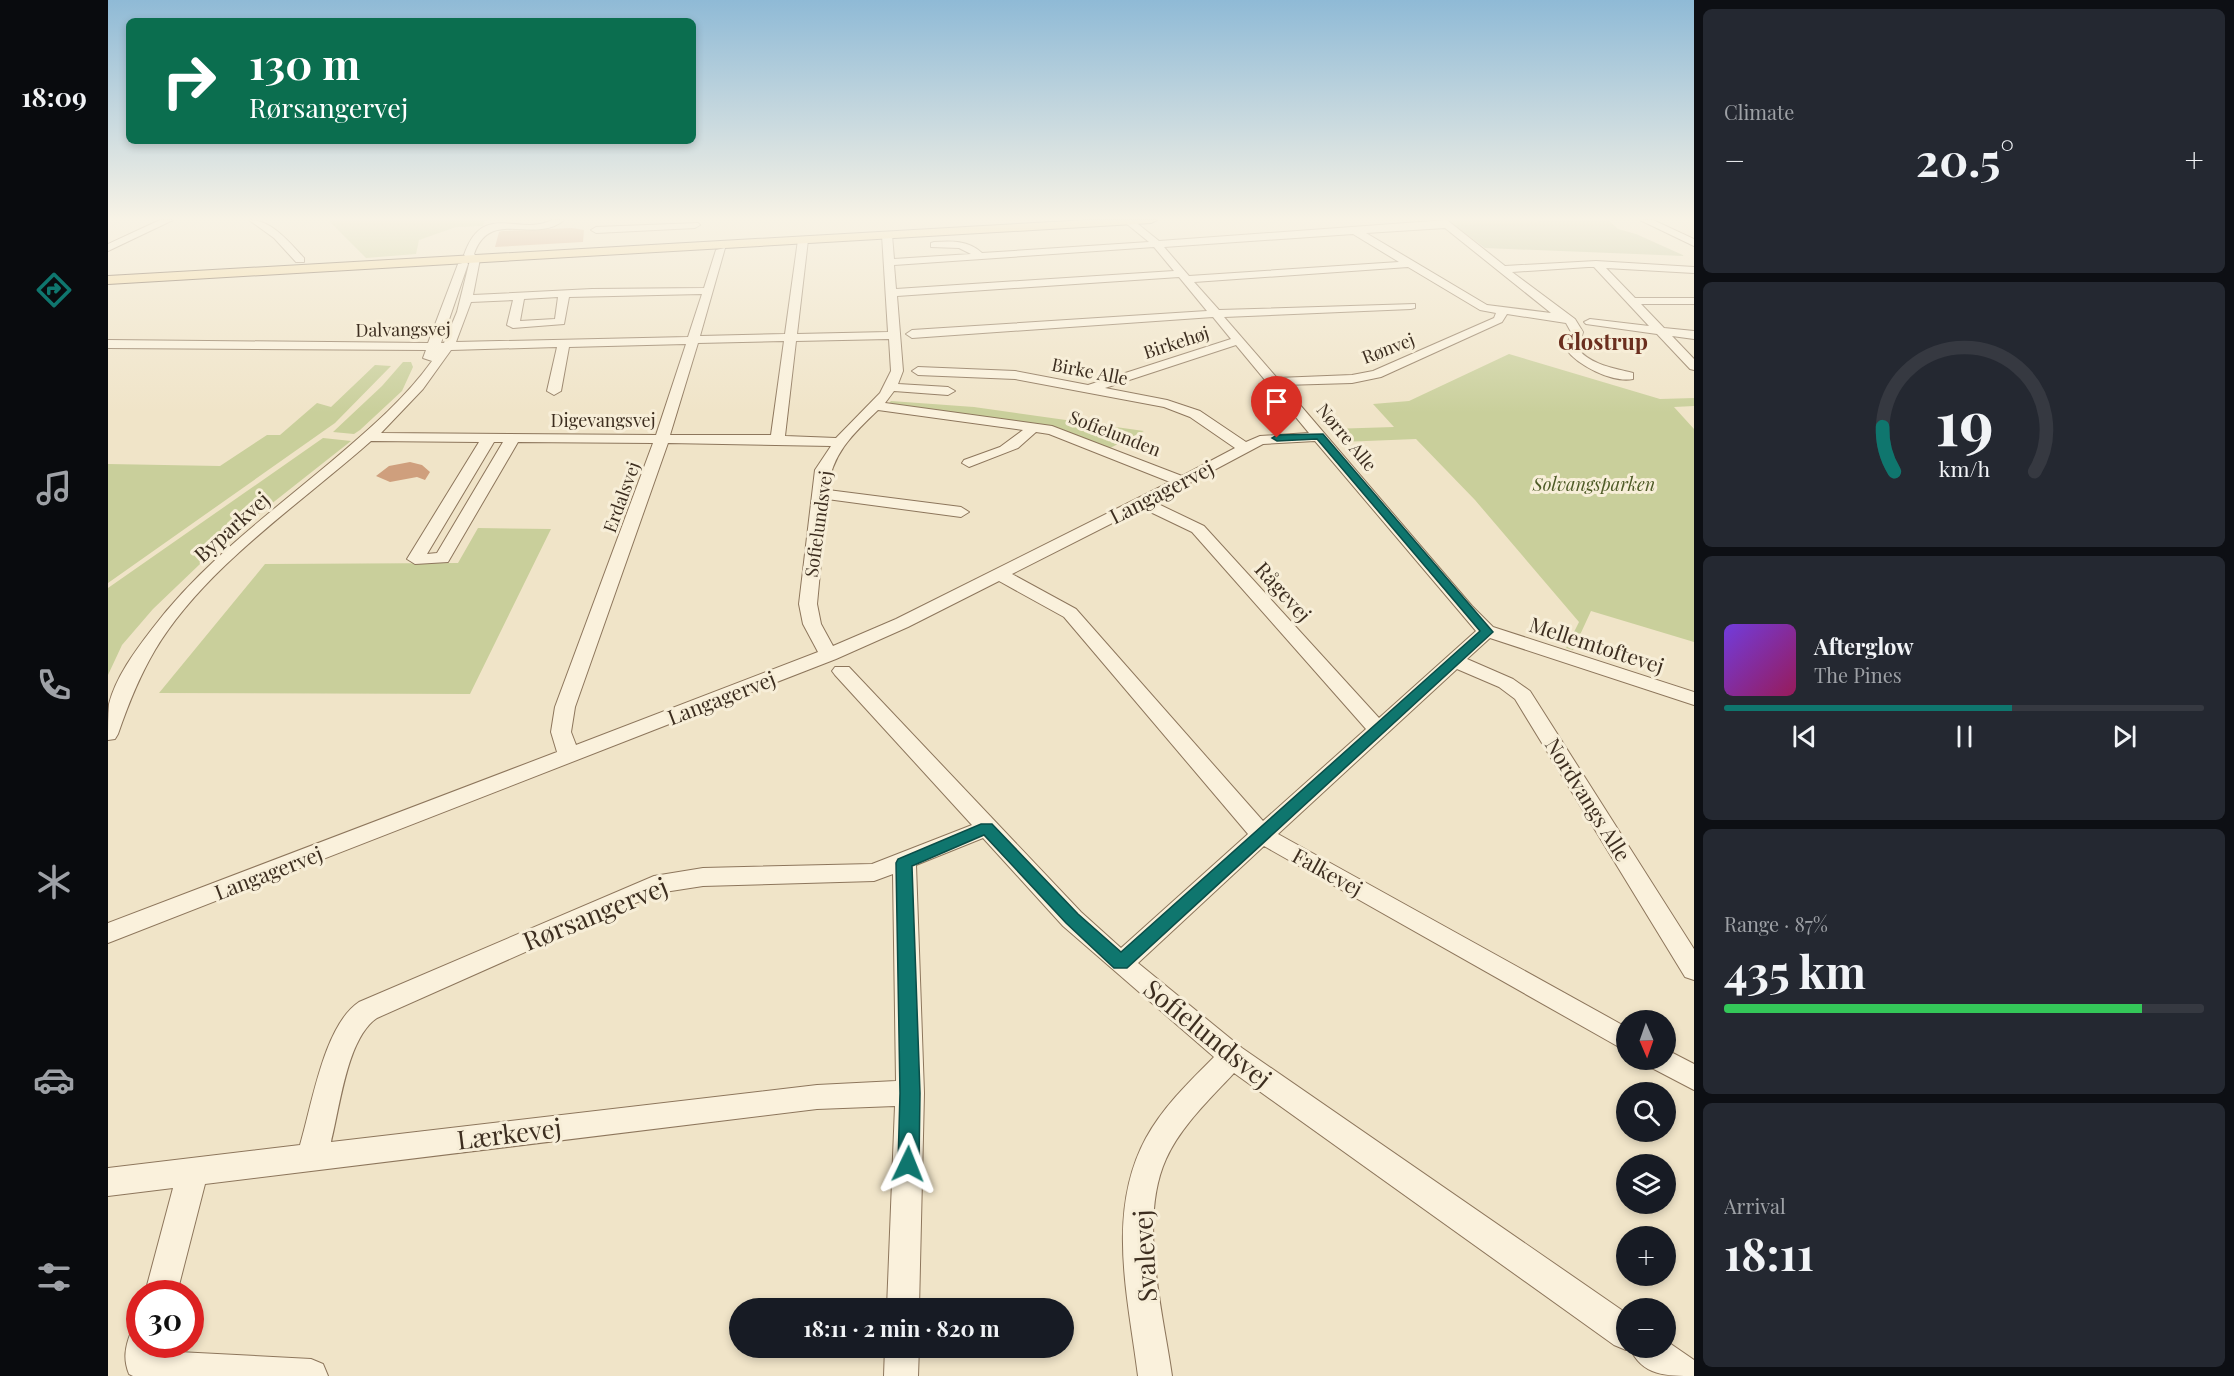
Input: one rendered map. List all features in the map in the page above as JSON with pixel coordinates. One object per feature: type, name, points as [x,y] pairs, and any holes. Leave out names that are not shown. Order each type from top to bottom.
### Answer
[{"type":"street","name":"Byparkvej","points":[[441,344],[460,284]]},
{"type":"street","name":"Byparkvej","points":[[108,734],[114,712],[138,660],[177,608],[232,554],[368,437],[423,381],[466,300],[467,284]]},
{"type":"street","name":"Erdalsvej","points":[[569,756],[561,732],[565,707],[663,439],[709,284]]},
{"type":"street","points":[[778,439],[801,284]]},
{"type":"street","name":"Sofielundsvej","points":[[891,284],[897,371],[891,387],[876,406],[838,442],[822,470],[808,604],[813,624],[836,663],[1072,919],[1121,963],[1232,1056],[1616,1326]]},
{"type":"street","points":[[892,293],[1043,284]]},
{"type":"street","name":"Nørre Alle","points":[[1192,284],[1487,632]]},
{"type":"street","points":[[1445,284],[1484,308],[1564,318]]},
{"type":"street","points":[[1523,284],[1564,318],[1571,321],[1577,332],[1572,349],[1578,357],[1599,368],[1628,376]]},
{"type":"street","points":[[1616,284],[1694,366]]},
{"type":"street","points":[[466,300],[564,293],[707,291]]},
{"type":"street","points":[[519,296],[513,325],[560,322],[564,293]]},
{"type":"street","points":[[1632,301],[1694,301]]},
{"type":"street","points":[[912,334],[1218,314],[1411,306]]},
{"type":"street","name":"Rønvej","points":[[1274,382],[1352,379],[1377,374],[1498,320],[1503,311]]},
{"type":"street","points":[[1590,322],[1694,335]]},
{"type":"street","name":"Dalvangsvej","points":[[108,344],[242,346],[441,344],[895,335]]},
{"type":"street","name":"Birkehøj","points":[[1089,389],[1239,340]]},
{"type":"street","points":[[554,391],[564,342]]},
{"type":"street","name":"Birke Alle","points":[[918,371],[1015,375],[1167,404],[1195,414],[1244,447]]},
{"type":"street","points":[[891,387],[948,391]]},
{"type":"street","name":"Sofielunden","points":[[876,406],[974,421],[1033,426],[1067,434],[1182,481]]},
{"type":"street","points":[[969,463],[1018,444],[1026,439],[1033,426]]},
{"type":"street","name":"Langagervej","points":[[108,933],[569,756],[836,663],[902,623],[1182,481],[1244,447],[1277,438],[1320,436]]},
{"type":"street","name":"Digevangsvej","points":[[368,437],[778,439],[838,442]]},
{"type":"street","points":[[489,438],[415,559],[442,558],[513,438]]},
{"type":"street","points":[[819,493],[961,512]]},
{"type":"street","name":"Rågevej","points":[[1141,501],[1198,529],[1378,730]]},
{"type":"street","name":"Falkevej","points":[[998,573],[1070,613],[1262,835],[1616,1034]]},
{"type":"street","points":[[1121,963],[1487,632]]},
{"type":"street","name":"Mellemtoftevej","points":[[1487,632],[1694,699]]},
{"type":"street","name":"Nordvangs Alle","points":[[1455,661],[1506,683],[1523,695],[1694,970]]},
{"type":"street","name":"Rørsangervej","points":[[312,1157],[345,1035],[359,1016],[368,1010],[654,885],[703,877],[859,875],[904,863],[986,828]]},
{"type":"street","points":[[903,1298],[910,1093],[904,863]]},
{"type":"street","name":"Svalevej","points":[[1155,1376],[1139,1246],[1141,1197],[1150,1161],[1179,1114],[1232,1056]]},
{"type":"street","points":[[1676,1068],[1694,1078]]},
{"type":"street","name":"Lærkevej","points":[[108,1182],[818,1097],[910,1093]]},
{"type":"street","points":[[164,1280],[193,1171]]},
{"type":"street","points":[[141,1358],[141,1362],[153,1368],[311,1376]]},
{"type":"street","points":[[901,1376],[902,1358]]},
{"type":"street","points":[[1662,1358],[1687,1376]]},
{"type":"green space","name":"Solvangsparken","points":[[1509,354],[1660,399],[1694,398],[1694,406],[1674,407],[1694,429],[1694,642],[1591,611],[1573,650],[1566,648],[1579,622],[1475,500],[1416,439],[1341,442],[1330,429],[1394,427],[1373,404],[1409,401]]},
{"type":"green space","points":[[403,362],[411,362],[413,367],[402,391],[354,434],[333,432],[382,386]]},
{"type":"green space","points":[[375,365],[391,366],[335,423],[108,583],[108,464],[220,466],[267,435],[280,435],[317,403],[331,407]]},
{"type":"green space","points":[[891,401],[974,407],[1144,431],[1108,449],[1057,429],[886,406]]},
{"type":"green space","points":[[323,438],[351,441],[223,542],[153,609],[122,645],[108,675],[108,588]]},
{"type":"green space","points":[[478,528],[551,529],[470,694],[159,693],[265,564],[458,563]]},
{"type":"building","points":[[410,462],[422,465],[430,472],[425,480],[417,477],[390,482],[376,476],[389,466]]},
{"type":"district","name":"Glostrup","points":[[1603,341]]},
{"type":"route","points":[[908,1164],[910,1093],[904,863],[986,828],[1072,919],[1121,963],[1487,632],[1476,622],[1320,436],[1277,438]]}]
